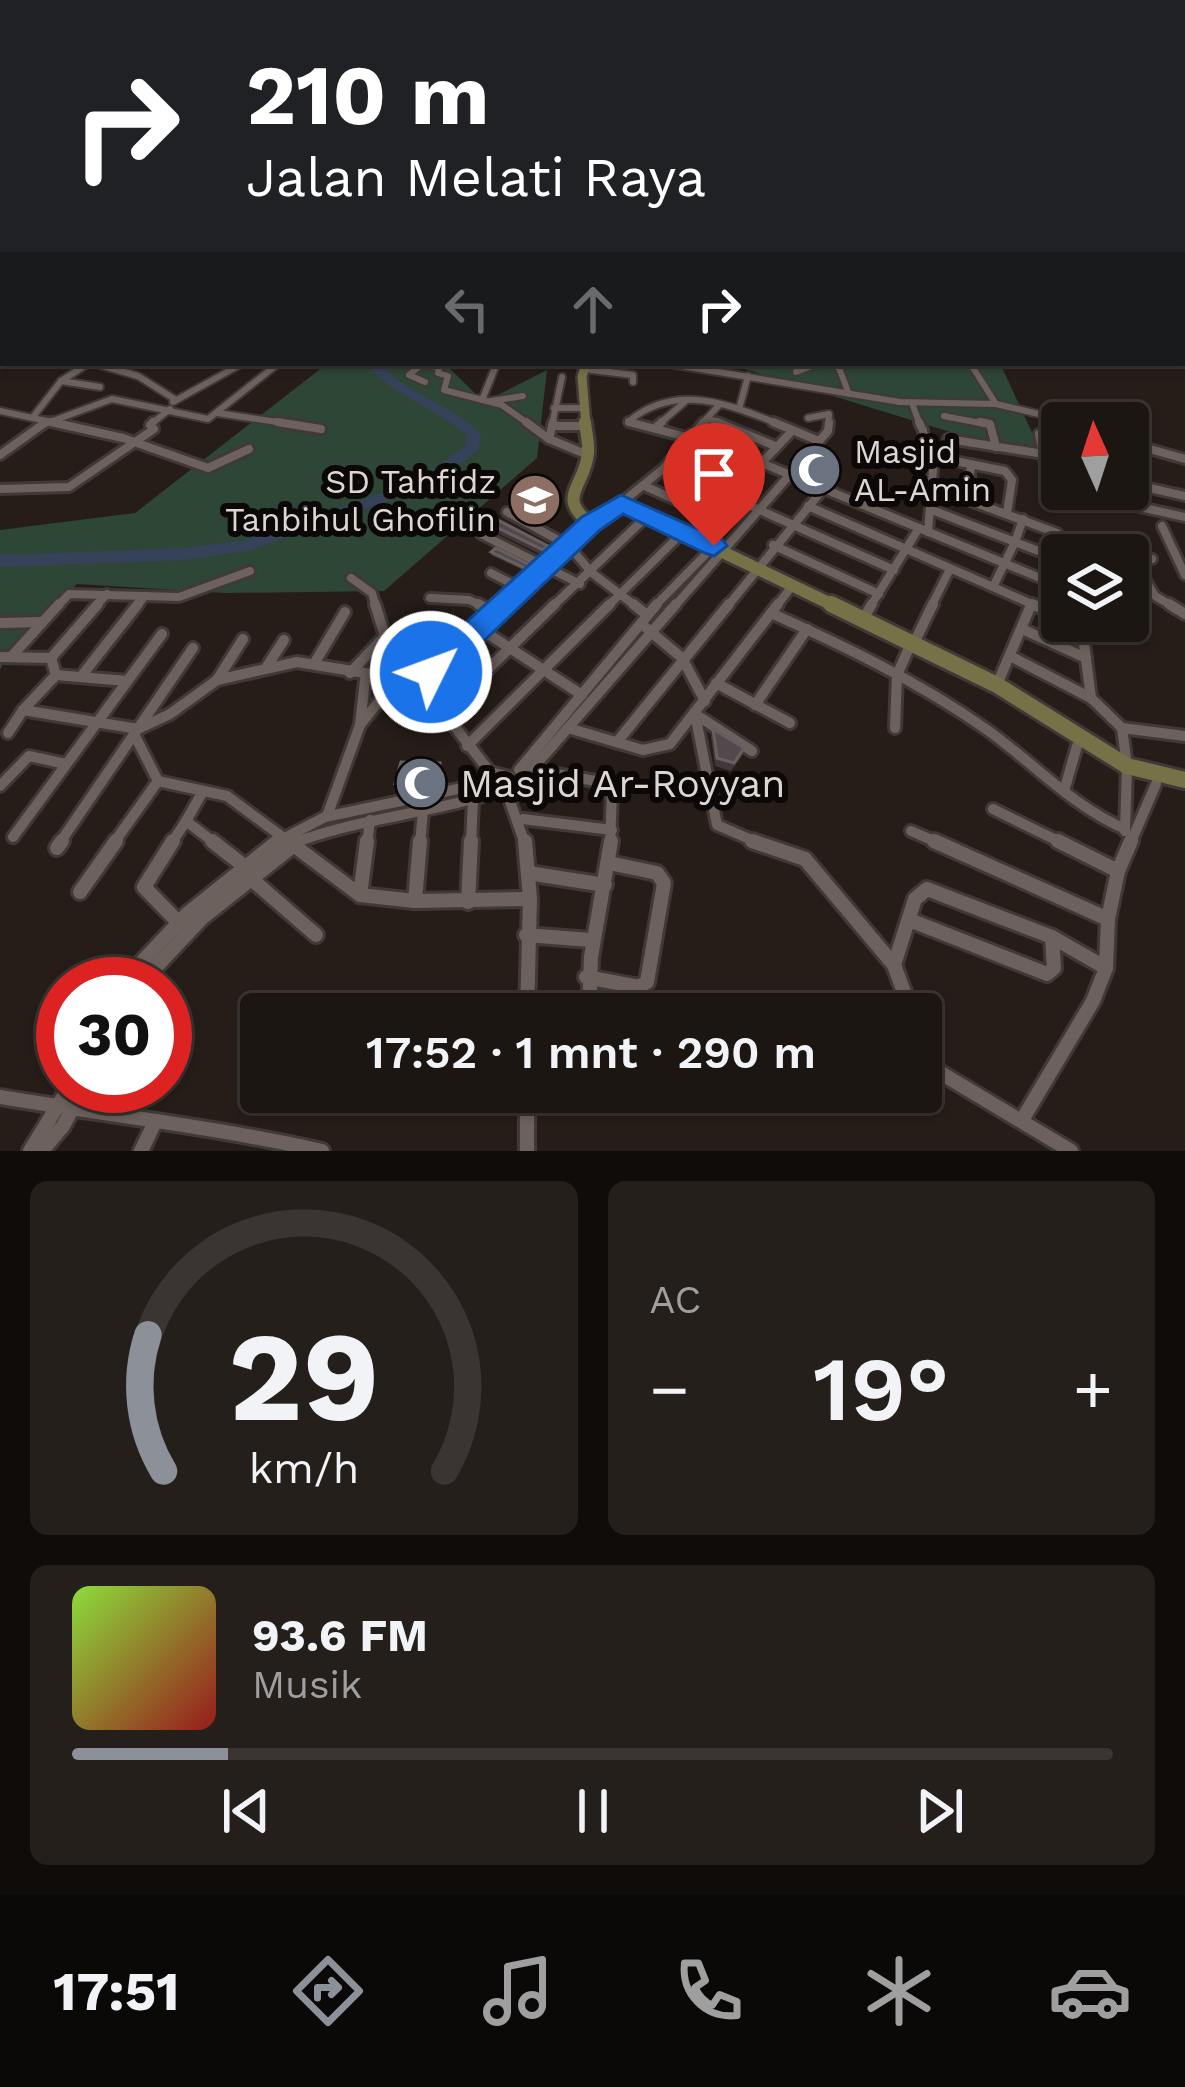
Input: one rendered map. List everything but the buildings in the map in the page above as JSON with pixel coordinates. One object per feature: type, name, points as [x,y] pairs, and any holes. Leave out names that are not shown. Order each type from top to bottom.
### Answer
[{"type":"street","points":[[33,417],[61,381],[86,366]]},
{"type":"street","points":[[101,366],[143,379],[169,405]]},
{"type":"street","points":[[0,489],[69,488],[154,429],[150,425],[169,405],[238,366]]},
{"type":"street","points":[[0,455],[51,419],[116,399],[169,405],[204,419],[275,366]]},
{"type":"street","points":[[420,366],[409,375],[424,382]]},
{"type":"street","points":[[430,366],[448,376],[442,389],[486,400],[548,440],[588,455]]},
{"type":"street","points":[[486,400],[496,366]]},
{"type":"street","points":[[591,524],[575,512],[572,501],[588,455],[585,366],[630,374],[633,382]]},
{"type":"street","points":[[683,366],[912,403],[996,404],[1041,415]]},
{"type":"street","points":[[796,372],[811,366]]},
{"type":"street","points":[[836,366],[849,394]]},
{"type":"street","points":[[972,366],[996,404]]},
{"type":"street","points":[[143,379],[156,374]]},
{"type":"street","points":[[739,410],[748,376]]},
{"type":"street","points":[[548,440],[562,377]]},
{"type":"street","points":[[61,381],[100,387]]},
{"type":"street","points":[[486,400],[524,396]]},
{"type":"street","points":[[655,428],[687,400]]},
{"type":"street","points":[[819,441],[721,404],[687,400],[654,402],[628,422],[691,436],[760,462],[1041,579]]},
{"type":"street","points":[[861,622],[924,530],[932,510],[935,488],[930,456],[912,403]]},
{"type":"street","points":[[23,710],[96,721],[137,733],[217,680],[266,668],[314,664],[420,681],[591,524],[668,470],[721,404]]},
{"type":"street","points":[[554,408],[585,408]]},
{"type":"street","points":[[0,410],[134,442],[208,468],[249,449]]},
{"type":"street","points":[[217,413],[321,429]]},
{"type":"street","points":[[148,957],[287,839],[327,816],[518,778],[581,695],[827,431],[830,414],[808,418]]},
{"type":"street","points":[[944,416],[990,424],[996,446]]},
{"type":"street","points":[[707,418],[775,446]]},
{"type":"street","points":[[552,426],[586,426]]},
{"type":"street","points":[[467,746],[792,431]]},
{"type":"street","points":[[1039,434],[1041,442]]},
{"type":"street","points":[[948,439],[1041,458]]},
{"type":"street","points":[[1149,449],[1185,459]]},
{"type":"street","points":[[904,451],[1009,475],[1007,513]]},
{"type":"street","points":[[680,452],[745,478]]},
{"type":"street","points":[[968,500],[971,464]]},
{"type":"street","points":[[668,470],[894,570]]},
{"type":"street","points":[[647,487],[709,515]]},
{"type":"street","points":[[617,742],[824,488]]},
{"type":"street","points":[[935,488],[1055,534]]},
{"type":"street","points":[[1149,488],[1185,496]]},
{"type":"street","points":[[620,504],[686,536]]},
{"type":"street","points":[[620,504],[995,689],[1127,770],[1185,780]]},
{"type":"street","points":[[808,506],[1041,609]]},
{"type":"street","points":[[1149,509],[1185,517]]},
{"type":"street","points":[[932,510],[1041,550]]},
{"type":"street","points":[[507,512],[569,546],[682,658],[705,700]]},
{"type":"street","points":[[442,714],[645,518]]},
{"type":"street","points":[[993,587],[1024,519]]},
{"type":"street","points":[[1162,526],[1185,575]]},
{"type":"street","points":[[481,534],[580,584]]},
{"type":"street","points":[[773,545],[879,594]]},
{"type":"street","points":[[895,728],[897,675],[950,569]]},
{"type":"street","points":[[754,570],[861,622]]},
{"type":"street","points":[[6,657],[69,595],[191,595],[250,571]]},
{"type":"street","points":[[491,573],[521,589]]},
{"type":"street","points":[[350,673],[385,636],[372,593],[351,578]]},
{"type":"street","points":[[1149,587],[1163,603],[1185,614]]},
{"type":"street","points":[[568,728],[644,750],[670,743],[789,590]]},
{"type":"street","points":[[51,658],[107,594]]},
{"type":"street","points":[[83,674],[146,596]]},
{"type":"street","points":[[430,598],[470,600],[495,613]]},
{"type":"street","points":[[995,689],[1030,604]]},
{"type":"street","points":[[314,664],[345,612]]},
{"type":"street","points":[[771,613],[897,675],[983,727],[1086,812],[1126,836]]},
{"type":"street","points":[[0,623],[41,622]]},
{"type":"street","points":[[287,839],[473,800],[518,778],[568,728],[646,623]]},
{"type":"street","points":[[479,628],[581,695]]},
{"type":"street","points":[[755,705],[807,629]]},
{"type":"street","points":[[1022,629],[1086,658]]},
{"type":"street","points":[[13,837],[162,634]]},
{"type":"street","points":[[217,680],[243,638]]},
{"type":"street","points":[[266,668],[284,640]]},
{"type":"street","points":[[1084,642],[1091,698]]},
{"type":"street","points":[[57,848],[193,648]]},
{"type":"street","points":[[1010,656],[1091,698],[1122,728],[1185,736]]},
{"type":"street","points":[[6,657],[51,658]]},
{"type":"street","points":[[51,658],[56,675]]},
{"type":"street","points":[[8,733],[56,675],[127,681]]},
{"type":"street","points":[[327,816],[360,725],[364,680]]},
{"type":"street","points":[[360,725],[394,681]]},
{"type":"street","points":[[420,681],[490,772],[608,783],[612,790],[609,863],[590,940],[587,993]]},
{"type":"street","points":[[716,683],[790,723]]},
{"type":"street","points":[[995,689],[1077,746],[1156,784],[1185,790]]},
{"type":"street","points":[[695,714],[752,751]]},
{"type":"street","points":[[695,714],[717,825],[724,832],[805,859],[894,965],[904,993]]},
{"type":"street","points":[[1022,1120],[1093,1000],[1106,968],[1108,919],[1126,836],[1122,728]]},
{"type":"street","points":[[137,733],[158,781]]},
{"type":"street","points":[[1064,791],[1077,746]]},
{"type":"street","points":[[0,787],[26,757],[66,764]]},
{"type":"street","points":[[518,778],[528,872],[526,993]]},
{"type":"street","points":[[158,781],[227,796],[359,895],[415,901],[527,899]]},
{"type":"street","points":[[80,892],[158,781]]},
{"type":"street","points":[[1126,836],[1156,784]]},
{"type":"street","points":[[181,925],[144,887],[202,793]]},
{"type":"street","points":[[469,902],[473,800]]},
{"type":"street","points":[[993,809],[1118,871]]},
{"type":"street","points":[[415,901],[424,811]]},
{"type":"street","points":[[523,819],[612,830]]},
{"type":"street","points":[[359,895],[370,820]]},
{"type":"street","points":[[186,821],[316,935]]},
{"type":"street","points":[[911,831],[1108,919]]},
{"type":"street","points":[[586,977],[639,987],[647,982],[662,877],[609,863]]},
{"type":"street","points":[[163,957],[247,871]]},
{"type":"street","points":[[528,872],[605,885]]},
{"type":"street","points":[[894,965],[919,892],[938,890],[1052,937],[1106,968]]},
{"type":"street","points":[[912,921],[1047,974],[1054,968],[1052,937]]},
{"type":"street","points":[[526,935],[590,940]]},
{"type":"street","points":[[942,1074],[1071,1151]]},
{"type":"street","points":[[0,1096],[36,1103]]},
{"type":"street","points":[[29,1151],[62,1113]]},
{"type":"street","points":[[42,1151],[64,1113]]},
{"type":"street","points":[[93,1113],[210,1126],[322,1151]]},
{"type":"street","points":[[527,1113],[527,1151]]},
{"type":"street","points":[[141,1151],[155,1122]]},
{"type":"green space","points":[[324,366],[447,366],[484,402],[547,370],[537,458],[384,591],[226,593],[77,584],[0,670],[0,530],[135,513]]},
{"type":"green space","points":[[735,366],[1001,366],[1041,460]]},
{"type":"waterway","points":[[0,561],[184,554],[248,545],[421,484],[473,448],[474,434],[374,366]]},
{"type":"place","name":"Masjid AL-Amin","points":[[815,470]]},
{"type":"place","name":"SD Tahfidz Tanbihul Ghofilin","points":[[535,500]]},
{"type":"place","name":"Masjid Ar-Royyan","points":[[421,783]]},
{"type":"route","points":[[431,672],[591,524],[621,503],[714,546]]}]
